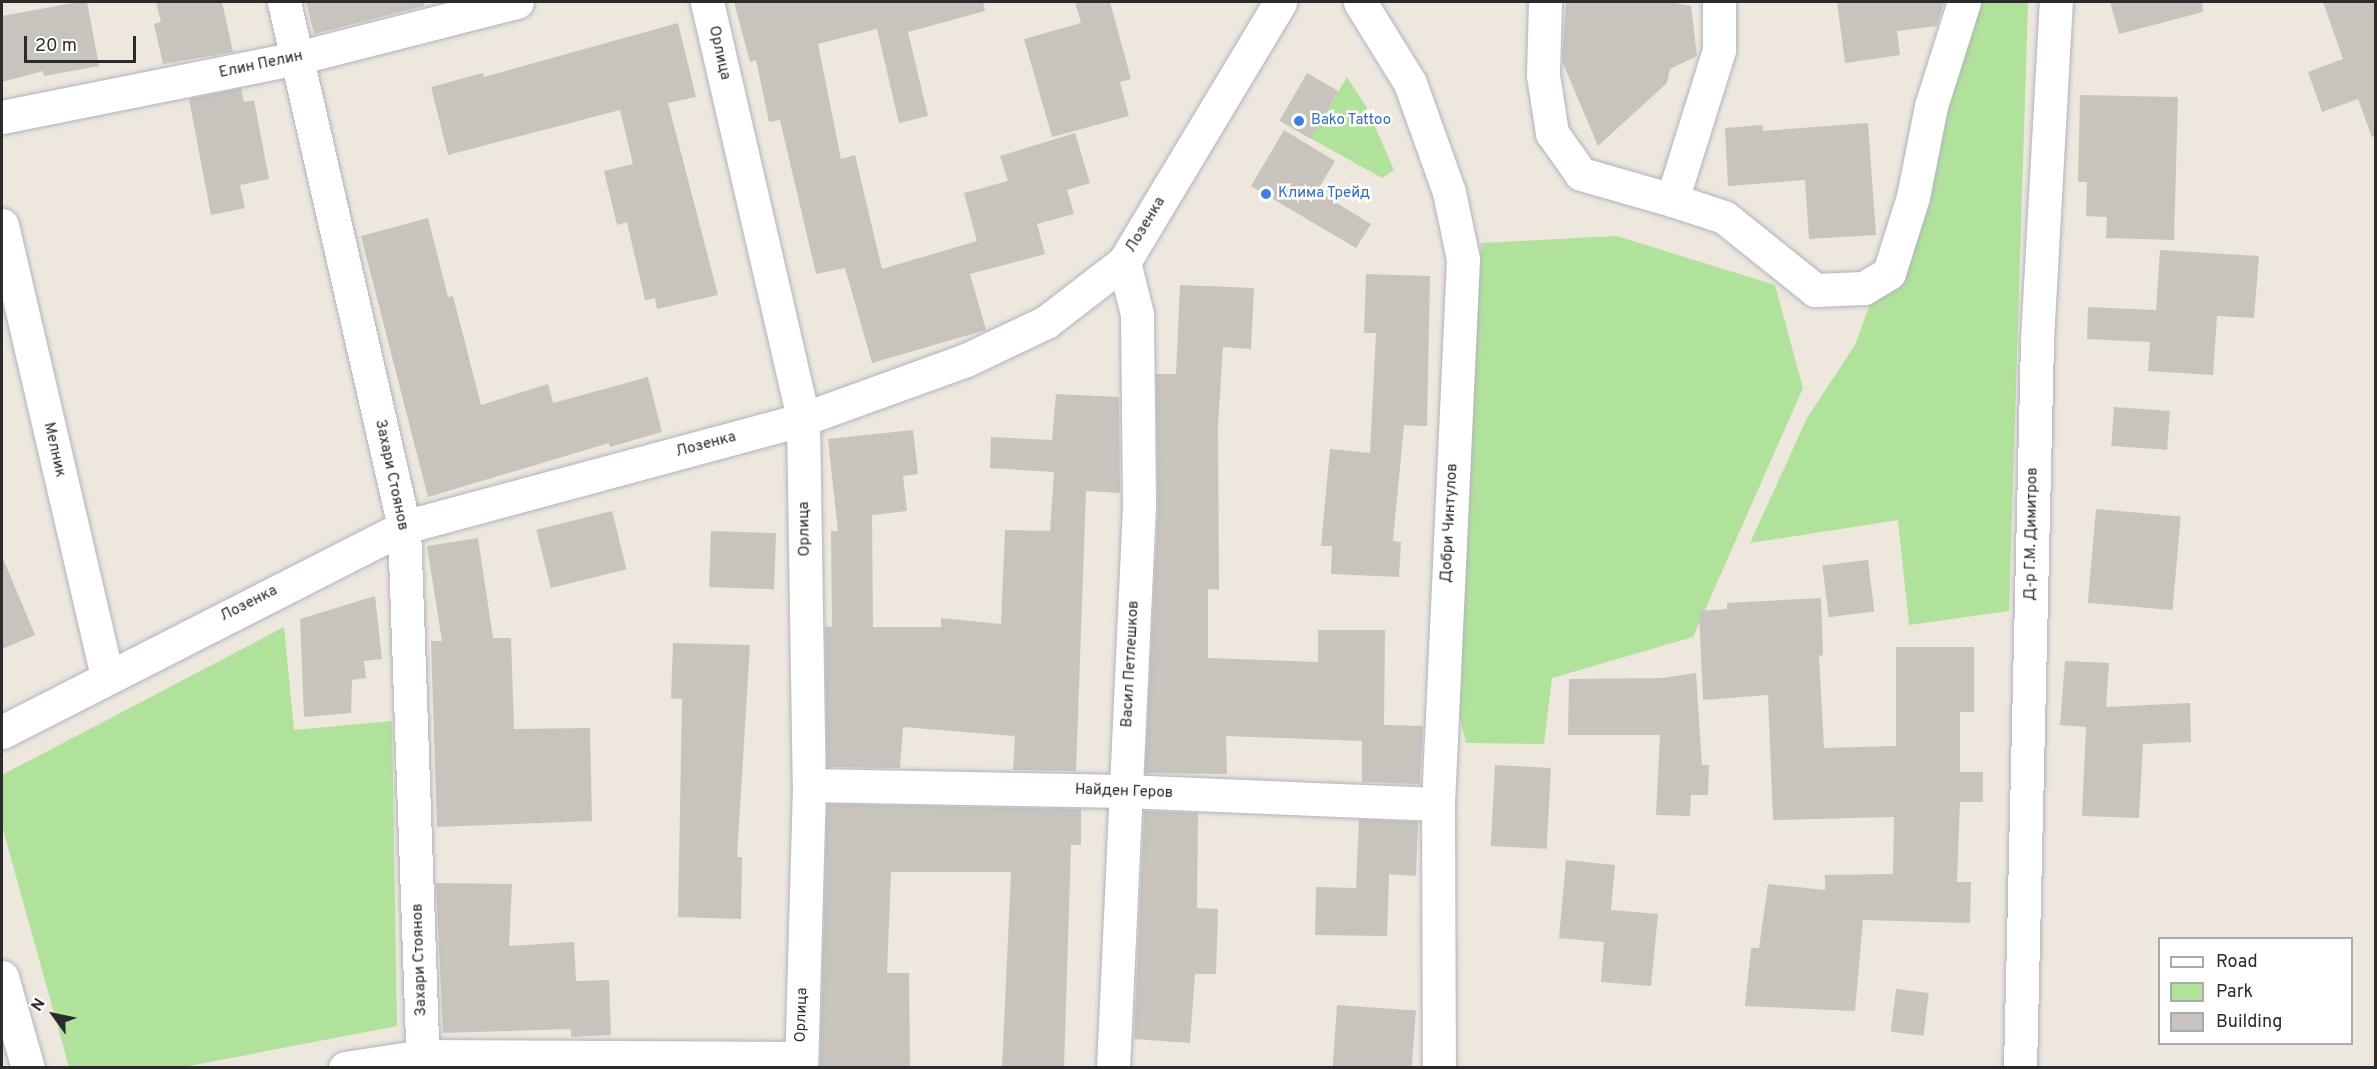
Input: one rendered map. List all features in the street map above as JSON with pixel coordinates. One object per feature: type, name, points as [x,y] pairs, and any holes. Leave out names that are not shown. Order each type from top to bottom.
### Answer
[{"type":"street","name":"Захари Стоянов","points":[[284,2],[404,527],[423,1062]]},
{"type":"street","name":"Елин Пелин","points":[[2,117],[297,58],[517,2]]},
{"type":"street","name":"Орлица","points":[[707,2],[803,419],[809,785],[801,1063]]},
{"type":"street","name":"Лозенка","points":[[2,732],[107,676],[404,527],[803,419],[966,360],[1046,322],[1124,261],[1280,2]]},
{"type":"street","name":"Добри Чинтулов","points":[[1360,2],[1410,83],[1449,192],[1463,259],[1438,804],[1439,1068]]},
{"type":"street","points":[[1545,2],[1543,75],[1552,133],[1581,174],[1724,217],[1815,290],[1864,288],[1889,273],[1913,198],[1931,106],[1964,2]]},
{"type":"street","points":[[1672,200],[1719,50],[1719,2]]},
{"type":"street","name":"Д-р Г.М. Димитров","points":[[2020,1068],[2037,339],[2056,2]]},
{"type":"street","name":"Мелник","points":[[2,225],[107,676]]},
{"type":"street","name":"Васил Петлешков","points":[[1113,1068],[1139,506],[1137,314],[1124,261]]},
{"type":"street","name":"Найден Геров","points":[[809,785],[1125,791],[1438,804]]},
{"type":"street","points":[[2,977],[28,1068]]},
{"type":"street","points":[[345,1068],[423,1062],[801,1063]]},
{"type":"green space","points":[[1973,2],[2028,2],[2009,611],[1909,625],[1898,520],[1750,543],[1807,418],[1855,345],[1954,73]]},
{"type":"green space","points":[[1347,77],[1367,108],[1394,170],[1382,178],[1310,138]]},
{"type":"green space","points":[[1617,236],[1775,285],[1803,388],[1693,637],[1552,678],[1544,744],[1466,743],[1459,714],[1481,243]]},
{"type":"green space","points":[[284,627],[294,730],[392,721],[397,1026],[184,1067],[69,1067],[2,826],[2,775]]},
{"type":"building","points":[[87,2],[99,66],[44,76],[43,71],[2,82],[2,16]]},
{"type":"building","points":[[156,2],[222,2],[233,52],[163,64],[154,24],[161,22]]},
{"type":"building","points":[[306,2],[424,2],[424,6],[314,34]]},
{"type":"building","points":[[734,2],[983,2],[985,11],[908,32],[928,116],[899,123],[877,29],[818,44],[841,159],[855,155],[882,269],[977,241],[964,193],[1008,181],[1000,156],[1075,133],[1090,183],[1067,190],[1074,214],[1037,224],[1045,254],[970,274],[986,330],[872,363],[845,268],[816,274],[780,120],[769,122],[756,60],[750,62]]},
{"type":"building","points":[[1075,2],[1110,2],[1131,79],[1120,82],[1129,116],[1052,137],[1024,39],[1081,23]]},
{"type":"building","points":[[1566,2],[1670,2],[1691,6],[1697,56],[1670,69],[1667,83],[1598,146],[1562,61]]},
{"type":"building","points":[[1837,2],[1944,2],[1937,26],[1897,31],[1900,55],[1845,63]]},
{"type":"building","points":[[2110,2],[2202,2],[2203,12],[2119,34]]},
{"type":"building","points":[[2323,2],[2376,2],[2376,136],[2372,137],[2358,99],[2322,112],[2308,72],[2343,59]]},
{"type":"building","points":[[678,23],[696,97],[668,103],[718,295],[657,309],[655,298],[645,300],[627,222],[617,225],[604,171],[633,164],[620,110],[448,155],[431,87],[483,73],[484,77]]},
{"type":"building","points":[[1307,73],[1338,91],[1311,139],[1280,121]]},
{"type":"building","points":[[241,88],[244,102],[254,100],[269,179],[240,185],[245,208],[211,215],[189,99]]},
{"type":"building","points":[[2080,95],[2178,97],[2174,240],[2106,238],[2107,217],[2086,216],[2087,182],[2078,182]]},
{"type":"building","points":[[1868,123],[1876,235],[1809,239],[1805,180],[1728,186],[1725,128],[1763,125],[1763,131]]},
{"type":"building","points":[[1284,130],[1335,161],[1317,191],[1371,224],[1356,248],[1251,186]]},
{"type":"building","points":[[428,218],[448,297],[453,296],[481,405],[548,384],[553,403],[648,377],[662,432],[610,447],[609,443],[428,497],[361,236]]},
{"type":"building","points":[[2160,250],[2259,256],[2254,318],[2217,316],[2213,375],[2148,371],[2150,342],[2087,339],[2088,307],[2156,310]]},
{"type":"building","points":[[1366,274],[1430,276],[1427,426],[1404,425],[1393,541],[1401,542],[1399,577],[1331,574],[1332,546],[1321,546],[1330,449],[1370,453],[1376,333],[1364,333]]},
{"type":"building","points":[[1180,285],[1254,288],[1251,349],[1223,347],[1218,426],[1219,590],[1208,589],[1208,658],[1318,662],[1318,630],[1385,630],[1384,725],[1423,726],[1420,784],[1362,782],[1362,741],[1226,736],[1227,774],[1145,773],[1158,507],[1156,374],[1176,374]]},
{"type":"building","points":[[1056,394],[1119,397],[1120,493],[1086,491],[1076,771],[1013,770],[1015,736],[903,727],[900,768],[827,767],[825,626],[832,627],[831,531],[838,531],[828,439],[913,430],[918,474],[903,476],[907,511],[872,515],[873,627],[941,627],[941,618],[1001,624],[1005,530],[1050,531],[1054,472],[990,468],[991,437],[1052,440]]},
{"type":"building","points":[[2114,407],[2170,411],[2167,450],[2111,446]]},
{"type":"building","points":[[2096,509],[2181,516],[2172,610],[2088,603]]},
{"type":"building","points":[[612,511],[627,569],[551,588],[536,530]]},
{"type":"building","points":[[711,531],[776,533],[774,589],[709,587]]},
{"type":"building","points":[[478,538],[493,638],[511,638],[514,729],[590,728],[592,821],[437,827],[431,641],[442,641],[427,546]]},
{"type":"building","points":[[2,556],[35,635],[2,649]]},
{"type":"building","points":[[1868,560],[1874,612],[1829,617],[1822,566]]},
{"type":"building","points":[[375,596],[382,659],[364,661],[366,678],[352,680],[351,713],[304,717],[300,619]]},
{"type":"building","points":[[1821,598],[1823,655],[1819,656],[1824,748],[1896,746],[1896,647],[1974,647],[1974,712],[1960,712],[1960,772],[1983,772],[1983,802],[1960,802],[1957,882],[1971,882],[1970,923],[1863,920],[1855,1011],[1745,1006],[1751,948],[1759,948],[1768,884],[1825,890],[1825,875],[1893,874],[1894,817],[1773,820],[1768,695],[1703,700],[1699,611],[1727,609],[1727,603]]},
{"type":"building","points":[[673,643],[750,645],[737,857],[742,857],[741,919],[678,917],[682,699],[671,698]]},
{"type":"building","points":[[2065,661],[2109,663],[2106,707],[2190,703],[2191,742],[2143,744],[2139,818],[2082,816],[2086,727],[2060,725]]},
{"type":"building","points":[[1696,673],[1702,765],[1709,765],[1708,795],[1691,795],[1690,816],[1656,815],[1660,735],[1568,735],[1569,679],[1662,678]]},
{"type":"building","points":[[1495,765],[1551,768],[1547,849],[1491,846]]},
{"type":"building","points":[[827,804],[1081,809],[1081,845],[1071,845],[1064,1068],[1002,1068],[1011,872],[891,872],[887,973],[909,973],[910,1068],[820,1068]]},
{"type":"building","points":[[1144,811],[1198,813],[1197,908],[1218,909],[1216,974],[1195,974],[1190,1043],[1134,1039]]},
{"type":"building","points":[[1359,819],[1418,822],[1416,876],[1389,874],[1387,936],[1315,935],[1316,887],[1356,888]]},
{"type":"building","points":[[1566,860],[1615,865],[1611,910],[1658,914],[1651,986],[1601,982],[1604,942],[1559,938]]},
{"type":"building","points":[[436,883],[512,884],[509,946],[574,942],[576,981],[609,980],[611,1035],[571,1037],[571,1029],[443,1033]]},
{"type":"building","points":[[1896,989],[1929,993],[1924,1036],[1891,1032]]},
{"type":"building","points":[[1337,1005],[1416,1011],[1412,1068],[1333,1068]]},
{"type":"place","name":"Bako Tattoo","points":[[1299,121]]},
{"type":"place","name":"Клима Трейд","points":[[1266,194]]}]
